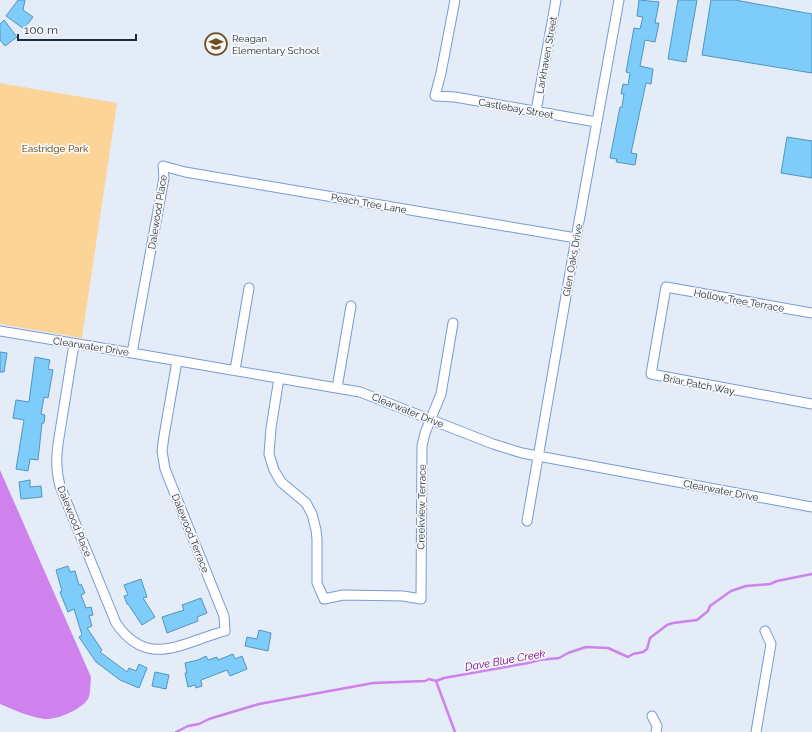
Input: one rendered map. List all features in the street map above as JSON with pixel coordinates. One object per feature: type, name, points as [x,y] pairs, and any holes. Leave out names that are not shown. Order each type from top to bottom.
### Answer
[{"type":"street","name":"Castlebay Street","points":[[455,0],[435,96],[455,97],[596,122]]},
{"type":"street","name":"Larkhaven Street","points":[[536,111],[556,0]]},
{"type":"street","name":"Glen Oaks Drive","points":[[527,521],[596,122],[619,0]]},
{"type":"street","name":"Peach Tree Lane","points":[[163,166],[185,172],[576,238]]},
{"type":"street","name":"Dalewood Place","points":[[132,352],[164,178],[163,166]]},
{"type":"street","name":"Hollow Tree Terrace","points":[[666,286],[812,313]]},
{"type":"street","name":"Briar Patch Way","points":[[666,286],[651,374],[812,404]]},
{"type":"street","points":[[235,370],[248,288]]},
{"type":"street","points":[[337,388],[351,306]]},
{"type":"street","name":"Creekview Terrace","points":[[279,378],[271,428],[269,454],[274,470],[281,482],[306,503],[312,514],[316,525],[317,583],[324,600],[343,595],[403,596],[421,599],[422,446],[425,434],[442,390],[453,323]]},
{"type":"street","name":"Clearwater Drive","points":[[0,331],[74,344],[132,352],[337,388],[368,395],[507,449],[812,507]]},
{"type":"street","name":"Dalewood Place","points":[[74,344],[56,459],[57,477],[116,623],[123,633],[135,643],[155,650]]},
{"type":"street","name":"Dalewood Terrace","points":[[155,650],[166,650],[225,631],[224,616],[165,469],[163,460],[164,436],[177,361]]},
{"type":"street","points":[[756,732],[771,644],[765,632]]},
{"type":"street","points":[[652,716],[657,726],[656,732]]},
{"type":"green space","name":"Eastridge Park","points":[[0,83],[117,103],[82,338],[0,324]]},
{"type":"shaded area","points":[[0,470],[91,677],[90,694],[85,703],[70,713],[52,719],[42,719],[0,704]]},
{"type":"building","points":[[18,0],[25,0],[23,10],[33,17],[24,29],[6,16]]},
{"type":"building","points":[[639,0],[659,2],[655,23],[659,23],[655,42],[645,40],[640,66],[653,69],[651,84],[646,83],[631,153],[637,154],[635,165],[616,162],[617,159],[610,158],[620,107],[622,107],[624,94],[621,94],[623,84],[628,85],[630,73],[626,72],[634,28],[640,29],[643,17],[637,16]]},
{"type":"building","points":[[678,0],[697,0],[686,62],[668,59]]},
{"type":"building","points":[[711,0],[735,0],[812,14],[812,73],[702,55]]},
{"type":"building","points":[[4,20],[17,37],[5,46],[0,40],[0,24]]},
{"type":"building","points":[[787,137],[812,141],[812,178],[781,173]]},
{"type":"building","points":[[0,352],[7,353],[4,372],[0,372]]},
{"type":"building","points":[[35,357],[50,360],[48,369],[53,370],[48,398],[44,397],[41,414],[45,415],[44,423],[42,423],[38,460],[30,459],[28,471],[16,469],[24,420],[13,418],[16,400],[29,402]]},
{"type":"building","points":[[30,480],[30,487],[41,486],[42,497],[21,499],[19,482]]},
{"type":"building","points":[[68,566],[70,572],[75,571],[79,585],[81,584],[85,593],[81,595],[86,608],[91,607],[93,615],[89,616],[92,626],[87,628],[102,650],[100,652],[127,672],[129,668],[136,671],[139,664],[147,668],[139,688],[120,680],[96,662],[79,637],[82,635],[74,609],[68,612],[60,592],[62,591],[56,570]]},
{"type":"building","points":[[141,579],[147,597],[143,598],[155,617],[142,625],[127,604],[124,596],[128,595],[124,585]]},
{"type":"building","points":[[201,598],[207,613],[197,617],[198,621],[167,633],[162,617],[184,610],[182,605]]},
{"type":"building","points":[[259,630],[271,633],[268,651],[245,646],[247,637],[257,639]]},
{"type":"building","points":[[233,654],[235,659],[242,656],[247,669],[230,676],[227,670],[201,680],[202,686],[196,688],[195,685],[188,687],[185,673],[187,673],[185,663],[198,660],[206,656],[208,660],[217,657],[218,660]]},
{"type":"building","points":[[155,672],[169,675],[166,689],[152,686]]},
{"type":"waterway","name":"Dave Blue Creek","points":[[176,732],[188,726],[199,724],[209,719],[259,704],[373,683],[425,681],[429,679],[436,681],[444,678],[539,660],[559,658],[568,653],[586,647],[608,648],[628,657],[633,654],[643,652],[647,649],[650,638],[667,625],[697,620],[708,611],[710,606],[731,591],[746,586],[770,584],[777,581],[812,574]]},
{"type":"waterway","points":[[436,681],[455,732]]},
{"type":"place","name":"Reagan Elementary School","points":[[216,44]]}]
